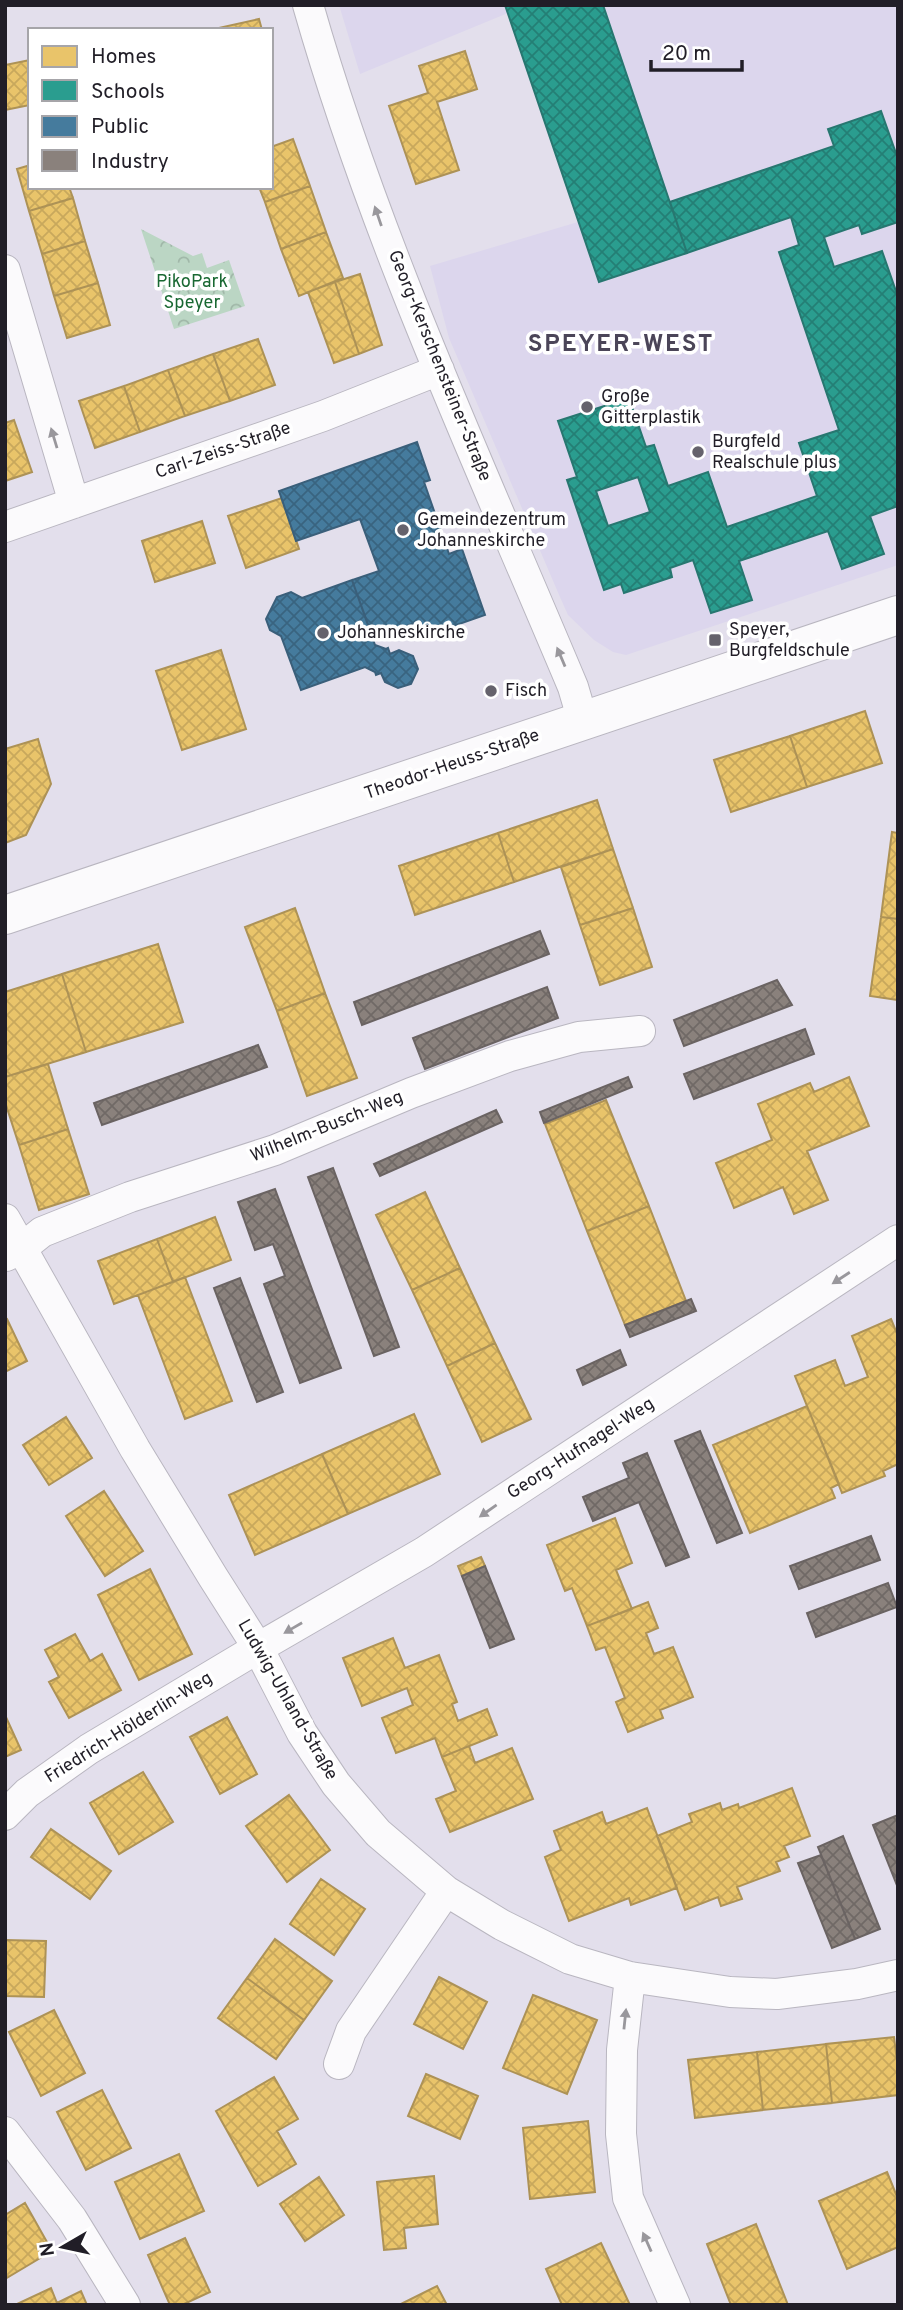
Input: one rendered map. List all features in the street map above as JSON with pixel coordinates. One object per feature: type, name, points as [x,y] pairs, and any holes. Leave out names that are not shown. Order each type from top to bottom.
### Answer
[{"type":"main road","name":"Theodor-Heuss-Straße","points":[[5,915],[898,615]]},
{"type":"street","name":"Georg-Kerschensteiner-Straße","points":[[308,5],[384,232],[439,370],[573,687],[583,721]]},
{"type":"street","points":[[5,270],[74,503]]},
{"type":"street","name":"Carl-Zeiss-Straße","points":[[5,527],[323,416],[439,370]]},
{"type":"street","name":"Wilhelm-Busch-Weg","points":[[14,1252],[42,1232],[130,1197],[275,1150],[411,1093],[510,1056],[579,1037],[640,1031]]},
{"type":"street","name":"Ludwig-Uhland-Straße","points":[[5,1219],[14,1252],[258,1648],[302,1733],[336,1784],[378,1833],[446,1891],[502,1925],[570,1959],[630,1977],[730,1992],[778,1994],[857,1984],[898,1975]]},
{"type":"street","name":"Georg-Hufnagel-Weg","points":[[258,1648],[424,1552],[898,1240]]},
{"type":"street","name":"Friedrich-Hölderlin-Weg","points":[[5,1815],[27,1793],[89,1749],[258,1648]]},
{"type":"street","points":[[339,2064],[351,2031],[446,1891]]},
{"type":"street","points":[[630,1977],[622,2050],[621,2134],[628,2199],[675,2305]]},
{"type":"street","points":[[5,2132],[72,2219],[125,2305]]},
{"type":"shaded area","name":"Burgfeld Realschule plus","points":[[339,5],[898,5],[898,565],[626,655],[613,652],[594,640],[568,615],[449,338],[430,266],[578,222],[508,13],[360,74]]},
{"type":"green space","name":"PikoPark Speyer","points":[[141,229],[193,256],[202,253],[207,268],[229,260],[245,306],[174,329]]},
{"type":"building: Homes","points":[[259,19],[261,28],[218,28]]},
{"type":"building: Homes","points":[[465,51],[477,89],[437,102],[459,170],[416,184],[389,106],[428,93],[419,66]]},
{"type":"building: Homes","points":[[28,60],[28,105],[5,110],[5,65]]},
{"type":"building: Homes","points":[[293,139],[310,186],[265,202],[260,189],[273,189],[273,146]]},
{"type":"building: Homes","points":[[28,166],[28,189],[70,189],[73,198],[29,211],[17,169]]},
{"type":"building: Homes","points":[[310,186],[326,232],[281,249],[265,202]]},
{"type":"building: Homes","points":[[73,198],[85,241],[42,254],[29,211]]},
{"type":"building: Homes","points":[[326,232],[343,278],[299,296],[281,249]]},
{"type":"building: Homes","points":[[85,241],[98,283],[54,296],[42,254]]},
{"type":"building: Homes","points":[[360,274],[382,345],[359,354],[335,282]]},
{"type":"building: Homes","points":[[335,282],[359,354],[334,363],[308,292]]},
{"type":"building: Homes","points":[[98,283],[110,325],[67,338],[54,296]]},
{"type":"building: Homes","points":[[258,339],[275,385],[230,401],[213,354]]},
{"type":"building: Homes","points":[[213,354],[230,401],[185,416],[168,370]]},
{"type":"building: Homes","points":[[168,370],[185,416],[140,432],[124,386]]},
{"type":"building: Homes","points":[[124,386],[140,432],[95,448],[79,401]]},
{"type":"building: Homes","points":[[14,420],[32,472],[5,481],[5,423]]},
{"type":"building: Homes","points":[[282,498],[299,549],[246,568],[228,516]]},
{"type":"building: Homes","points":[[202,521],[215,563],[155,582],[142,541]]},
{"type":"building: Homes","points":[[221,650],[246,729],[182,750],[156,671]]},
{"type":"building: Homes","points":[[865,711],[882,763],[807,787],[790,736]]},
{"type":"building: Homes","points":[[790,736],[807,787],[731,812],[714,760]]},
{"type":"building: Homes","points":[[38,739],[51,784],[26,835],[5,843],[5,749]]},
{"type":"building: Homes","points":[[597,800],[613,849],[514,882],[498,833]]},
{"type":"building: Homes","points":[[892,832],[898,833],[898,919],[881,917]]},
{"type":"building: Homes","points":[[498,833],[514,882],[415,915],[399,866]]},
{"type":"building: Homes","points":[[613,849],[633,908],[580,925],[561,867]]},
{"type":"building: Homes","points":[[295,908],[325,993],[277,1011],[245,927]]},
{"type":"building: Homes","points":[[633,908],[652,967],[600,985],[580,925]]},
{"type":"building: Homes","points":[[881,917],[898,919],[898,1000],[870,996]]},
{"type":"building: Homes","points":[[158,944],[183,1022],[86,1052],[62,974]]},
{"type":"building: Homes","points":[[62,974],[86,1052],[5,1077],[5,992]]},
{"type":"building: Homes","points":[[325,993],[357,1078],[307,1096],[277,1011]]},
{"type":"building: Homes","points":[[48,1064],[68,1129],[19,1145],[5,1102],[5,1077]]},
{"type":"building: Homes","points":[[849,1077],[869,1126],[807,1151],[828,1200],[794,1214],[783,1187],[734,1208],[716,1163],[772,1140],[758,1104],[810,1083],[814,1092]]},
{"type":"building: Homes","points":[[606,1100],[649,1206],[587,1231],[545,1124]]},
{"type":"building: Homes","points":[[68,1129],[89,1194],[39,1210],[19,1145]]},
{"type":"building: Homes","points":[[425,1192],[460,1268],[412,1290],[376,1215]]},
{"type":"building: Homes","points":[[649,1206],[686,1301],[625,1325],[587,1231]]},
{"type":"building: Homes","points":[[215,1217],[231,1260],[173,1282],[157,1239]]},
{"type":"building: Homes","points":[[157,1239],[173,1282],[114,1304],[98,1261]]},
{"type":"building: Homes","points":[[460,1268],[495,1343],[447,1366],[412,1290]]},
{"type":"building: Homes","points":[[185,1277],[232,1401],[185,1419],[138,1295]]},
{"type":"building: Homes","points":[[7,1319],[27,1361],[5,1372],[5,1320]]},
{"type":"building: Homes","points":[[891,1319],[898,1336],[898,1464],[883,1471],[885,1476],[842,1493],[795,1376],[835,1360],[845,1386],[868,1377],[852,1336]]},
{"type":"building: Homes","points":[[495,1343],[531,1419],[482,1442],[447,1366]]},
{"type":"building: Homes","points":[[807,1406],[839,1484],[831,1488],[835,1498],[750,1533],[713,1445]]},
{"type":"building: Homes","points":[[414,1414],[440,1474],[348,1514],[322,1454]]},
{"type":"building: Homes","points":[[66,1417],[92,1458],[49,1485],[23,1445]]},
{"type":"building: Homes","points":[[322,1454],[348,1514],[255,1555],[229,1495]]},
{"type":"building: Homes","points":[[104,1491],[143,1551],[105,1576],[66,1516]]},
{"type":"building: Homes","points":[[615,1518],[632,1563],[616,1570],[632,1609],[587,1626],[572,1588],[565,1591],[547,1545]]},
{"type":"building: Homes","points":[[481,1557],[485,1566],[462,1576],[458,1566]]},
{"type":"building: Homes","points":[[150,1569],[192,1654],[139,1680],[98,1595]]},
{"type":"building: Homes","points":[[648,1602],[658,1628],[646,1633],[654,1654],[673,1647],[693,1697],[660,1710],[663,1718],[628,1732],[616,1702],[625,1698],[605,1647],[596,1650],[587,1626]]},
{"type":"building: Homes","points":[[75,1634],[90,1661],[102,1654],[121,1690],[69,1718],[49,1682],[59,1677],[45,1650]]},
{"type":"building: Homes","points":[[393,1638],[405,1668],[439,1655],[457,1702],[452,1704],[458,1721],[487,1709],[497,1735],[442,1757],[435,1738],[396,1753],[382,1718],[413,1705],[407,1688],[362,1706],[343,1658]]},
{"type":"building: Homes","points":[[5,1715],[21,1750],[5,1757]]},
{"type":"building: Homes","points":[[227,1717],[257,1774],[220,1794],[190,1737]]},
{"type":"building: Homes","points":[[469,1746],[475,1763],[512,1748],[533,1799],[450,1832],[436,1799],[456,1791],[442,1757]]},
{"type":"building: Homes","points":[[143,1772],[173,1822],[119,1854],[90,1803]]},
{"type":"building: Homes","points":[[792,1788],[810,1836],[784,1846],[789,1857],[776,1862],[780,1871],[737,1887],[742,1899],[721,1906],[718,1897],[685,1910],[657,1836],[692,1822],[689,1814],[720,1803],[722,1810],[738,1804],[739,1808]]},
{"type":"building: Homes","points":[[289,1795],[330,1850],[287,1882],[246,1826]]},
{"type":"building: Homes","points":[[647,1808],[677,1888],[631,1905],[629,1898],[569,1921],[545,1857],[561,1850],[554,1831],[602,1812],[606,1824]]},
{"type":"building: Homes","points":[[51,1829],[111,1871],[90,1899],[31,1857]]},
{"type":"building: Homes","points":[[321,1879],[365,1909],[334,1955],[290,1924]]},
{"type":"building: Homes","points":[[275,1939],[332,1981],[304,2020],[247,1978]]},
{"type":"building: Homes","points":[[5,1940],[46,1941],[44,1997],[5,1996]]},
{"type":"building: Homes","points":[[439,1977],[487,2002],[463,2049],[414,2024]]},
{"type":"building: Homes","points":[[247,1978],[304,2020],[276,2059],[218,2018]]},
{"type":"building: Homes","points":[[533,1995],[597,2020],[567,2094],[503,2068]]},
{"type":"building: Homes","points":[[54,2010],[85,2073],[41,2096],[9,2032]]},
{"type":"building: Homes","points":[[894,2037],[898,2095],[832,2103],[826,2044]]},
{"type":"building: Homes","points":[[826,2044],[832,2103],[763,2110],[757,2052]]},
{"type":"building: Homes","points":[[757,2052],[763,2110],[695,2118],[688,2060]]},
{"type":"building: Homes","points":[[426,2074],[478,2096],[460,2139],[408,2116]]},
{"type":"building: Homes","points":[[274,2077],[298,2119],[277,2131],[296,2164],[258,2186],[216,2111]]},
{"type":"building: Homes","points":[[102,2090],[131,2148],[86,2170],[57,2112]]},
{"type":"building: Homes","points":[[588,2121],[595,2192],[530,2199],[523,2128]]},
{"type":"building: Homes","points":[[179,2154],[204,2211],[140,2239],[115,2182]]},
{"type":"building: Homes","points":[[887,2172],[898,2199],[898,2247],[847,2269],[819,2201]]},
{"type":"building: Homes","points":[[434,2176],[438,2224],[404,2228],[406,2248],[384,2250],[377,2182]]},
{"type":"building: Homes","points":[[319,2177],[344,2215],[305,2241],[280,2204]]},
{"type":"building: Homes","points":[[25,2203],[52,2251],[5,2279],[5,2215]]},
{"type":"building: Homes","points":[[756,2224],[788,2305],[731,2305],[707,2244]]},
{"type":"building: Homes","points":[[185,2238],[210,2292],[182,2305],[170,2305],[148,2255]]},
{"type":"building: Homes","points":[[601,2243],[630,2305],[562,2305],[546,2269]]},
{"type":"building: Homes","points":[[437,2286],[447,2305],[399,2305]]},
{"type":"building: Homes","points":[[51,2288],[57,2303],[81,2291],[87,2305],[15,2305]]},
{"type":"building: Schools","points":[[505,5],[603,5],[687,253],[599,282]]},
{"type":"building: Schools","points":[[881,111],[898,159],[898,222],[862,234],[859,225],[824,237],[834,267],[882,251],[898,297],[898,506],[870,516],[884,554],[842,569],[828,531],[739,561],[752,600],[711,613],[693,560],[670,568],[672,577],[624,593],[621,584],[604,590],[567,480],[577,477],[558,421],[629,398],[646,447],[654,445],[668,486],[708,472],[727,527],[817,496],[799,443],[839,430],[779,252],[799,245],[791,217],[687,253],[670,202],[834,146],[828,129]],"holes":[[[638,477],[650,512],[608,526],[596,491]]]},
{"type":"building: Public","name":"Gemeindezentrum Johanneskirche","points":[[417,442],[430,480],[424,482],[449,554],[462,549],[485,615],[425,636],[420,621],[373,638],[352,580],[379,571],[360,519],[296,541],[279,491]]},
{"type":"building: Public","name":"Johanneskirche","points":[[352,580],[375,645],[388,648],[390,654],[399,650],[413,656],[418,669],[411,684],[398,688],[385,682],[381,673],[376,675],[365,667],[301,690],[281,636],[270,630],[266,619],[277,597],[291,592],[302,598]]},
{"type":"building: Industry","points":[[540,931],[549,954],[362,1025],[354,1002]]},
{"type":"building: Industry","points":[[777,980],[792,1005],[684,1046],[674,1020]]},
{"type":"building: Industry","points":[[547,987],[558,1018],[425,1069],[413,1038]]},
{"type":"building: Industry","points":[[805,1029],[814,1054],[694,1099],[684,1074]]},
{"type":"building: Industry","points":[[258,1045],[267,1067],[102,1125],[94,1103]]},
{"type":"building: Industry","points":[[628,1077],[632,1087],[544,1123],[540,1112]]},
{"type":"building: Industry","points":[[496,1110],[502,1122],[380,1176],[374,1164]]},
{"type":"building: Industry","points":[[333,1168],[399,1347],[374,1356],[308,1177]]},
{"type":"building: Industry","points":[[275,1189],[341,1368],[300,1383],[264,1284],[285,1276],[273,1244],[255,1250],[238,1202]]},
{"type":"building: Industry","points":[[240,1278],[283,1392],[257,1402],[214,1288]]},
{"type":"building: Industry","points":[[691,1299],[696,1311],[630,1337],[625,1325]]},
{"type":"building: Industry","points":[[620,1350],[626,1365],[583,1385],[577,1370]]},
{"type":"building: Industry","points":[[700,1431],[742,1533],[717,1543],[675,1441]]},
{"type":"building: Industry","points":[[647,1453],[689,1557],[666,1566],[639,1502],[593,1521],[583,1497],[629,1478],[623,1463]]},
{"type":"building: Industry","points":[[871,1536],[880,1560],[799,1589],[790,1566]]},
{"type":"building: Industry","points":[[485,1566],[514,1639],[490,1648],[462,1576]]},
{"type":"building: Industry","points":[[888,1583],[897,1607],[816,1637],[807,1613]]},
{"type":"building: Industry","points":[[898,1815],[898,1888],[873,1825]]},
{"type":"building: Industry","points":[[843,1836],[880,1929],[855,1939],[818,1847]]},
{"type":"building: Industry","points":[[821,1855],[855,1939],[832,1948],[798,1863]]},
{"type":"place","name":"Große Gitterplastik","points":[[587,407]]},
{"type":"place","name":"Burgfeld Realschule plus","points":[[698,452]]},
{"type":"place","name":"Gemeindezentrum Johanneskirche","points":[[403,530]]},
{"type":"place","name":"Johanneskirche","points":[[323,633]]},
{"type":"place","name":"Speyer, Burgfeldschule","points":[[715,640]]},
{"type":"place","name":"Fisch","points":[[491,691]]},
{"type":"district","name":"SPEYER-WEST","points":[[621,345]]}]
